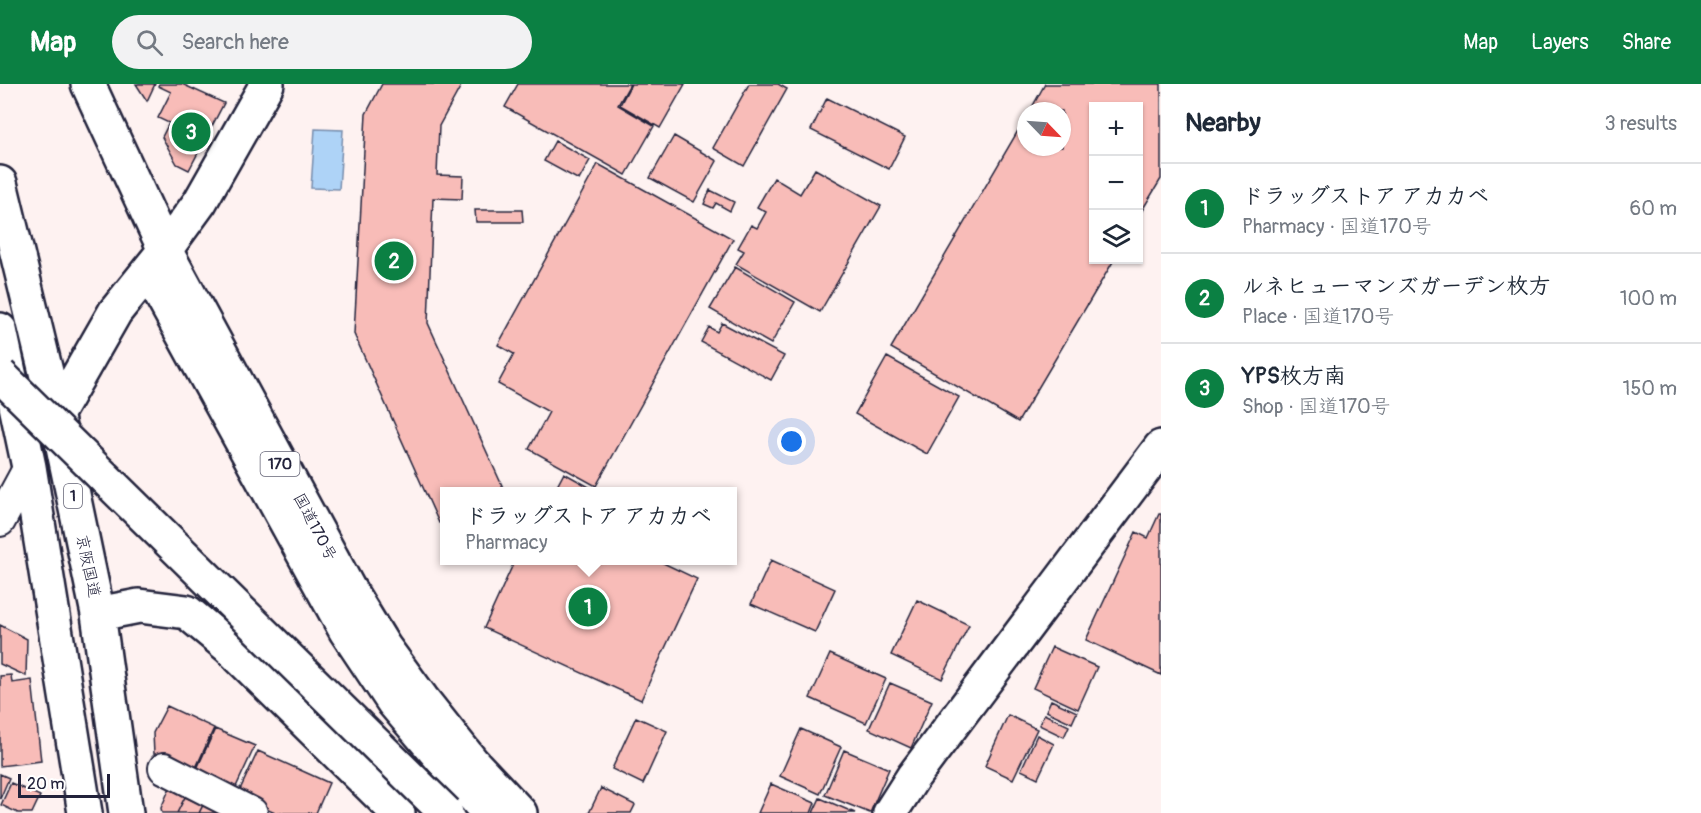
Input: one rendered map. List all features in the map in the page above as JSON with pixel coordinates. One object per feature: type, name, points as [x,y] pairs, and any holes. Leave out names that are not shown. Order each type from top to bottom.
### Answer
[{"type":"main road","name":"国道170号","points":[[88,84],[156,260],[348,588],[384,647],[472,762],[520,813]]},
{"type":"main road","points":[[29,467],[56,413],[114,312],[200,202],[267,84]]},
{"type":"main road","name":"京阪国道","points":[[0,183],[56,413],[98,614],[126,813]]},
{"type":"main road","name":"170","points":[[156,260],[310,571],[346,632],[394,703],[488,813]]},
{"type":"main road","points":[[0,330],[10,407],[29,467],[85,813]]},
{"type":"main road","points":[[0,375],[446,813]]},
{"type":"main road","points":[[890,813],[913,777],[1161,447]]},
{"type":"main road","points":[[98,614],[139,606],[187,612],[228,646],[398,813]]},
{"type":"street","points":[[0,521],[29,467]]},
{"type":"street","points":[[164,768],[252,813]]},
{"type":"water","points":[[315,129],[343,130],[339,189],[311,188]]},
{"type":"building","points":[[136,84],[155,84],[147,101]]},
{"type":"building","points":[[159,84],[182,84],[224,103],[189,170],[177,164],[162,137],[169,123],[158,118],[171,92],[158,86]]},
{"type":"building","points":[[382,84],[462,84],[439,126],[437,175],[463,176],[462,199],[433,198],[428,323],[503,487],[440,487],[439,523],[354,334],[366,114]]},
{"type":"building","points":[[518,84],[630,84],[618,105],[654,126],[626,175],[505,107]]},
{"type":"building","points":[[631,84],[685,84],[660,128],[620,105]]},
{"type":"building","points":[[749,84],[778,84],[787,89],[744,166],[713,148]]},
{"type":"building","points":[[1045,84],[1161,84],[1161,179],[1143,209],[1143,102],[1089,102],[1089,264],[1112,264],[1018,422],[891,348],[1017,132],[1017,156],[1071,156],[1071,102],[1035,102]]},
{"type":"building","points":[[827,98],[905,137],[889,169],[811,130]]},
{"type":"building","points":[[674,136],[717,161],[694,202],[650,178]]},
{"type":"building","points":[[555,141],[590,160],[579,180],[544,161]]},
{"type":"building","points":[[598,164],[733,239],[596,486],[529,449],[549,412],[498,384],[514,354],[498,345]]},
{"type":"building","points":[[815,169],[881,206],[820,312],[736,264],[744,251],[738,248],[751,225],[757,228],[766,212],[757,207],[774,178],[800,194]]},
{"type":"building","points":[[710,190],[734,202],[730,211],[716,203],[713,208],[704,204]]},
{"type":"building","points":[[475,210],[522,210],[523,222],[476,222]]},
{"type":"building","points":[[735,267],[795,302],[771,344],[710,309]]},
{"type":"building","points":[[722,323],[784,356],[771,380],[701,342],[709,327],[717,332]]},
{"type":"building","points":[[887,357],[959,397],[927,454],[855,414]]},
{"type":"building","points":[[564,473],[589,487],[557,487]]},
{"type":"building","points":[[1161,514],[1161,675],[1086,640],[1136,532],[1148,538]]},
{"type":"building","points":[[771,560],[835,589],[815,632],[751,604]]},
{"type":"building","points":[[513,565],[668,565],[697,579],[641,700],[484,628]]},
{"type":"building","points":[[917,600],[969,625],[942,679],[891,655]]},
{"type":"building","points":[[0,625],[27,639],[26,676],[0,664]]},
{"type":"building","points":[[1052,647],[1097,667],[1078,709],[1033,688]]},
{"type":"building","points":[[830,654],[886,679],[866,723],[810,698]]},
{"type":"building","points":[[11,675],[12,683],[32,680],[41,761],[0,766],[0,676]]},
{"type":"building","points":[[890,683],[932,701],[911,748],[869,729]]},
{"type":"building","points":[[1051,700],[1077,712],[1072,723],[1046,711]]},
{"type":"building","points":[[167,706],[214,728],[194,772],[154,754],[153,733]]},
{"type":"building","points":[[1044,714],[1069,726],[1064,737],[1039,725]]},
{"type":"building","points":[[1008,715],[1037,729],[1013,779],[985,766]]},
{"type":"building","points":[[636,717],[667,731],[643,784],[612,769]]},
{"type":"building","points":[[215,729],[255,746],[235,789],[196,771]]},
{"type":"building","points":[[801,729],[841,747],[820,794],[780,776]]},
{"type":"building","points":[[1037,735],[1054,744],[1038,778],[1021,770]]},
{"type":"building","points":[[844,750],[889,769],[870,813],[825,795]]},
{"type":"building","points":[[258,751],[329,783],[316,813],[275,813],[237,796]]},
{"type":"building","points":[[0,774],[9,778],[0,799]]},
{"type":"building","points":[[11,783],[40,796],[32,813],[18,813],[1,805]]},
{"type":"building","points":[[172,783],[188,791],[177,813],[162,813],[161,808]]},
{"type":"building","points":[[771,784],[815,803],[811,813],[758,813]]},
{"type":"building","points":[[601,788],[635,805],[631,813],[589,813]]},
{"type":"building","points":[[185,797],[203,805],[199,813],[177,813]]},
{"type":"building","points":[[820,798],[855,813],[813,813]]},
{"type":"building","points":[[203,805],[219,813],[199,813]]},
{"type":"place","name":"YPS枚方南","points":[[191,132]]},
{"type":"place","name":"ルネヒューマンズガーデン枚方","points":[[394,261]]},
{"type":"place","name":"ドラッグストア アカカベ","points":[[588,607]]}]
